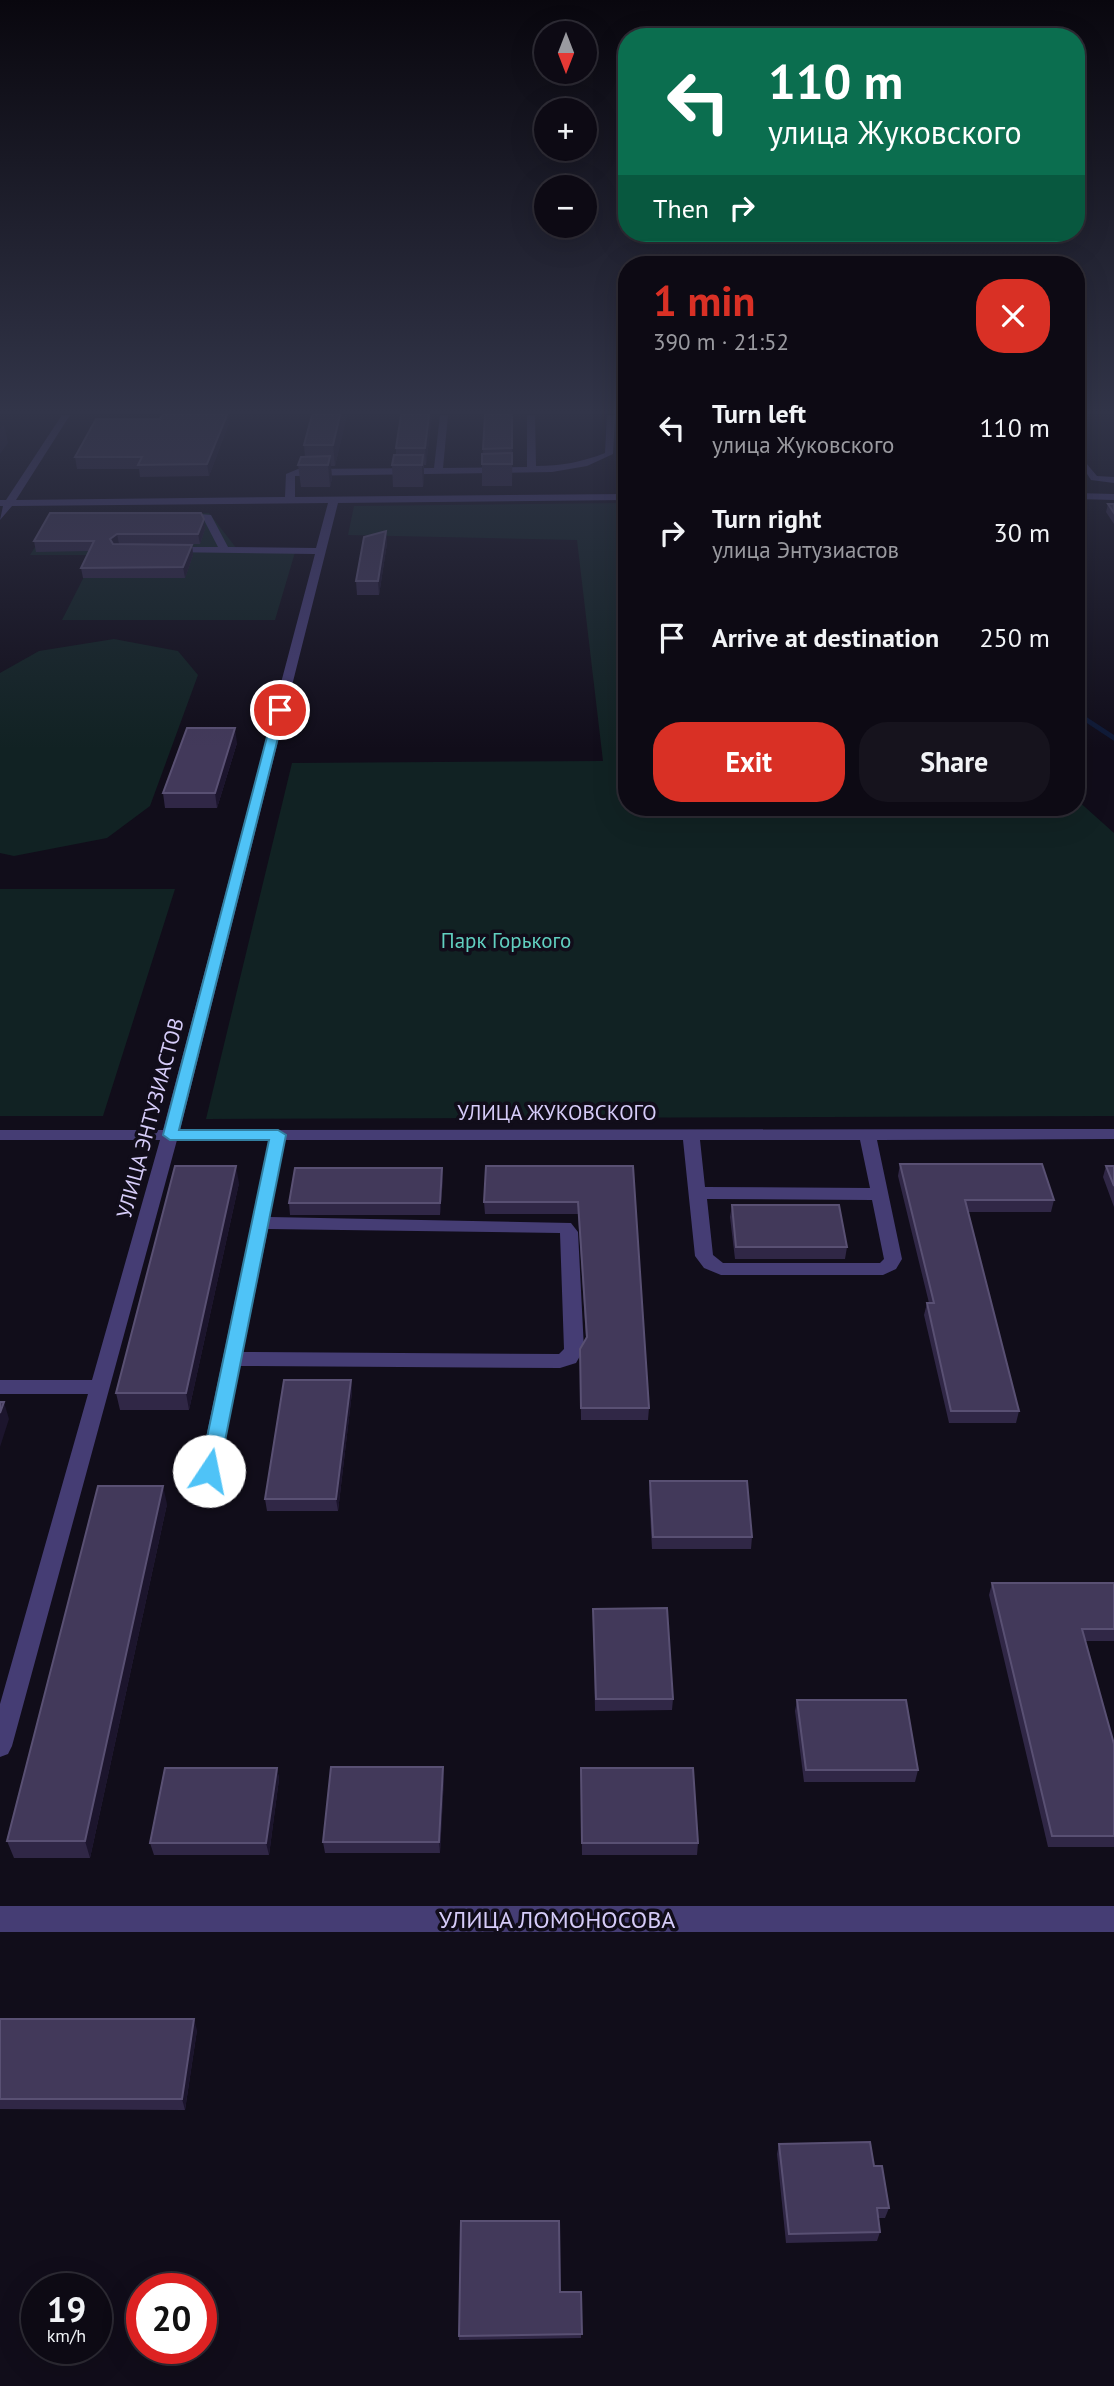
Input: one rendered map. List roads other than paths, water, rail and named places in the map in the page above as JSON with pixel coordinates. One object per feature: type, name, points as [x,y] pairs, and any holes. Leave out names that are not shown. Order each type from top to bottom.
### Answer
[{"type":"street","points":[[213,526],[224,550]]},
{"type":"street","name":"УЛИЦА ЭНТУЗИАСТОВ","points":[[0,1746],[170,1135],[327,526]]},
{"type":"street","points":[[159,550],[321,551]]},
{"type":"street","name":"УЛИЦА ЖУКОВСКОГО","points":[[0,1135],[1114,1134]]},
{"type":"street","points":[[209,1471],[278,1135]]},
{"type":"street","points":[[691,1135],[704,1256],[710,1264],[721,1269],[883,1269],[890,1265],[893,1259],[867,1135]]},
{"type":"street","points":[[696,1193],[878,1194]]},
{"type":"street","points":[[232,1359],[559,1361],[569,1358],[574,1349],[569,1231],[565,1227],[260,1223]]},
{"type":"street","points":[[0,1387],[100,1387]]},
{"type":"street","name":"УЛИЦА ЛОМОНОСОВА","points":[[0,1919],[1114,1919]]},
{"type":"waterway","points":[[1085,719],[1114,738]]},
{"type":"park label","name":"Парк Горького","points":[[506,940]]}]
